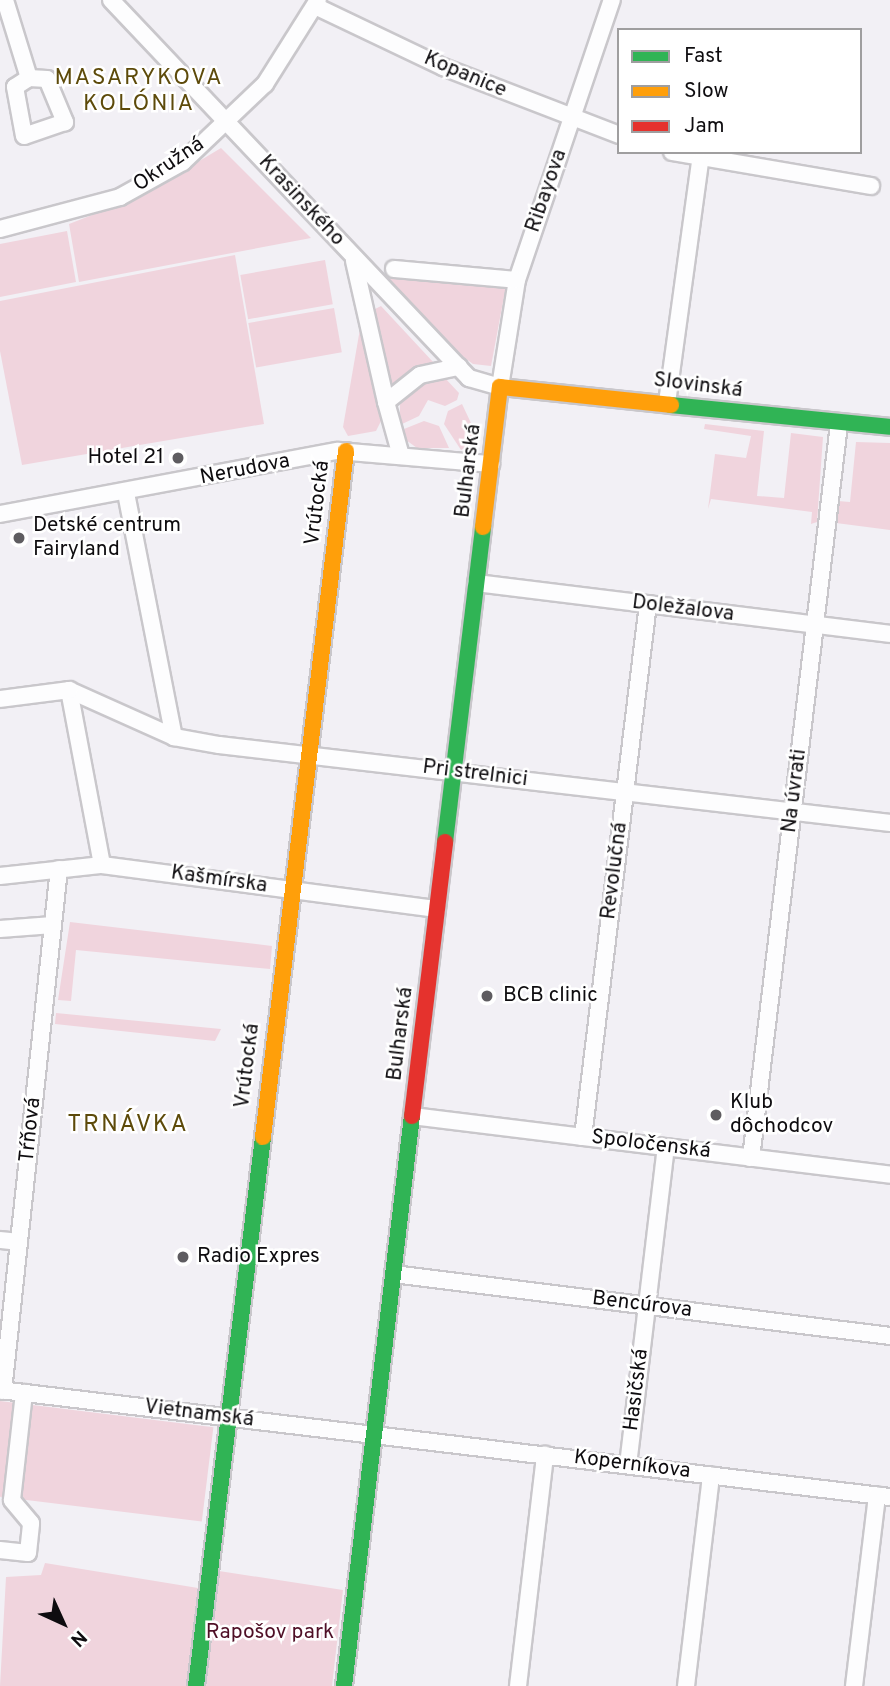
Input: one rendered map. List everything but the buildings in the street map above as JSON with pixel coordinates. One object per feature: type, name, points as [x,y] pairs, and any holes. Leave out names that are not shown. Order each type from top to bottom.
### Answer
[{"type":"street","points":[[5,0],[29,78]]},
{"type":"street","name":"Krasinského","points":[[111,0],[459,367],[480,383],[500,387]]},
{"type":"street","name":"Ribayova","points":[[500,387],[517,280],[612,0]]},
{"type":"street","name":"Okružná","points":[[0,229],[120,197],[183,162],[265,84],[316,3]]},
{"type":"street","name":"Kopanice","points":[[316,3],[572,119],[617,134]]},
{"type":"street","points":[[678,154],[700,162],[871,186]]},
{"type":"street","points":[[667,403],[700,162]]},
{"type":"street","points":[[352,256],[401,456]]},
{"type":"street","points":[[394,269],[517,280]]},
{"type":"street","points":[[386,402],[420,375],[459,367]]},
{"type":"street","name":"Slovinská","points":[[500,387],[667,403],[839,424],[890,426]]},
{"type":"street","name":"Bulharská","points":[[344,1686],[500,387]]},
{"type":"street","name":"Na úvrati","points":[[751,1158],[839,424]]},
{"type":"street","name":"Nerudova","points":[[0,514],[346,451],[491,464]]},
{"type":"street","name":"Vrútocká","points":[[196,1686],[226,1417],[346,451]]},
{"type":"street","points":[[126,493],[174,737]]},
{"type":"street","name":"Doležalova","points":[[477,583],[890,634]]},
{"type":"street","name":"Revolučná","points":[[583,1137],[648,604]]},
{"type":"street","points":[[0,699],[69,690],[102,865]]},
{"type":"street","name":"Pri strelnici","points":[[69,690],[174,737],[890,823]]},
{"type":"street","name":"Kašmírska","points":[[0,876],[102,865],[437,909]]},
{"type":"street","name":"Tŕňová","points":[[1,1391],[59,869]]},
{"type":"street","points":[[0,929],[53,925]]},
{"type":"street","name":"Spoločenská","points":[[412,1116],[890,1175]]},
{"type":"street","name":"Hasičská","points":[[628,1465],[666,1147]]},
{"type":"street","points":[[0,1240],[19,1242]]},
{"type":"street","name":"Bencúrova","points":[[393,1273],[890,1336]]},
{"type":"street","name":"Vietnamská","points":[[1,1391],[374,1434]]},
{"type":"street","points":[[0,1550],[27,1553],[31,1523],[12,1500],[24,1394]]},
{"type":"street","name":"Koperníkova","points":[[374,1434],[883,1496]]},
{"type":"street","points":[[518,1686],[545,1455]]},
{"type":"street","points":[[686,1686],[711,1475]]},
{"type":"street","points":[[854,1686],[883,1496]]},
{"type":"green space","points":[[221,148],[311,238],[79,282],[69,224],[141,196]]},
{"type":"green space","points":[[67,231],[76,282],[0,297],[0,244]]},
{"type":"green space","points":[[235,255],[264,424],[22,465],[0,351],[0,301]]},
{"type":"green space","points":[[325,260],[333,304],[248,319],[240,275]]},
{"type":"green space","points":[[396,272],[407,280],[506,286],[491,366],[473,364],[454,350],[387,277]]},
{"type":"green space","points":[[381,306],[434,363],[415,368],[391,390],[375,309]]},
{"type":"green space","points":[[334,308],[342,352],[256,367],[248,323]]},
{"type":"green space","points":[[361,323],[381,421],[376,431],[348,436],[343,427]]},
{"type":"green space","points":[[444,377],[459,393],[457,400],[445,406],[428,400],[419,416],[400,425],[400,399],[415,383]]},
{"type":"green space","points":[[462,404],[479,440],[461,450],[444,424],[448,411]]},
{"type":"green space","points":[[424,421],[439,426],[449,448],[417,448],[406,440],[404,429]]},
{"type":"green space","points":[[705,424],[764,431],[757,496],[784,498],[791,433],[823,437],[817,522],[811,524],[812,512],[711,499],[708,509],[715,454],[746,458],[751,436],[704,429]]},
{"type":"green space","points":[[856,442],[890,443],[890,530],[836,523],[838,501],[850,502]]},
{"type":"green space","points":[[70,922],[272,946],[270,969],[76,950],[71,1001],[58,1000]]},
{"type":"green space","points":[[56,1013],[221,1029],[215,1041],[55,1024]]},
{"type":"green space","points":[[0,1401],[213,1427],[202,1521],[0,1497]]},
{"type":"green space","points":[[45,1563],[198,1588],[186,1686],[0,1686],[6,1577],[41,1575]]},
{"type":"green space","name":"Rapošov park","points":[[219,1571],[343,1590],[332,1686],[206,1686]]},
{"type":"traffic: fast","points":[[671,405],[890,427]]},
{"type":"traffic: fast","points":[[445,842],[483,527]]},
{"type":"traffic: fast","points":[[344,1686],[412,1116]]},
{"type":"traffic: fast","points":[[196,1686],[263,1137]]},
{"type":"traffic: slow","points":[[483,527],[500,387],[671,405]]},
{"type":"traffic: slow","points":[[263,1137],[346,451]]},
{"type":"traffic: jam","points":[[412,1116],[445,842]]},
{"type":"place","name":"Hotel 21","points":[[178,458]]},
{"type":"place","name":"Detské centrum Fairyland","points":[[19,538]]},
{"type":"place","name":"BCB clinic","points":[[487,996]]},
{"type":"place","name":"Klub dôchodcov","points":[[716,1115]]},
{"type":"place","name":"Radio Expres","points":[[183,1257]]},
{"type":"district","name":"MASARYKOVA KOLÓNIA","points":[[139,92]]},
{"type":"district","name":"TRNÁVKA","points":[[128,1126]]}]
